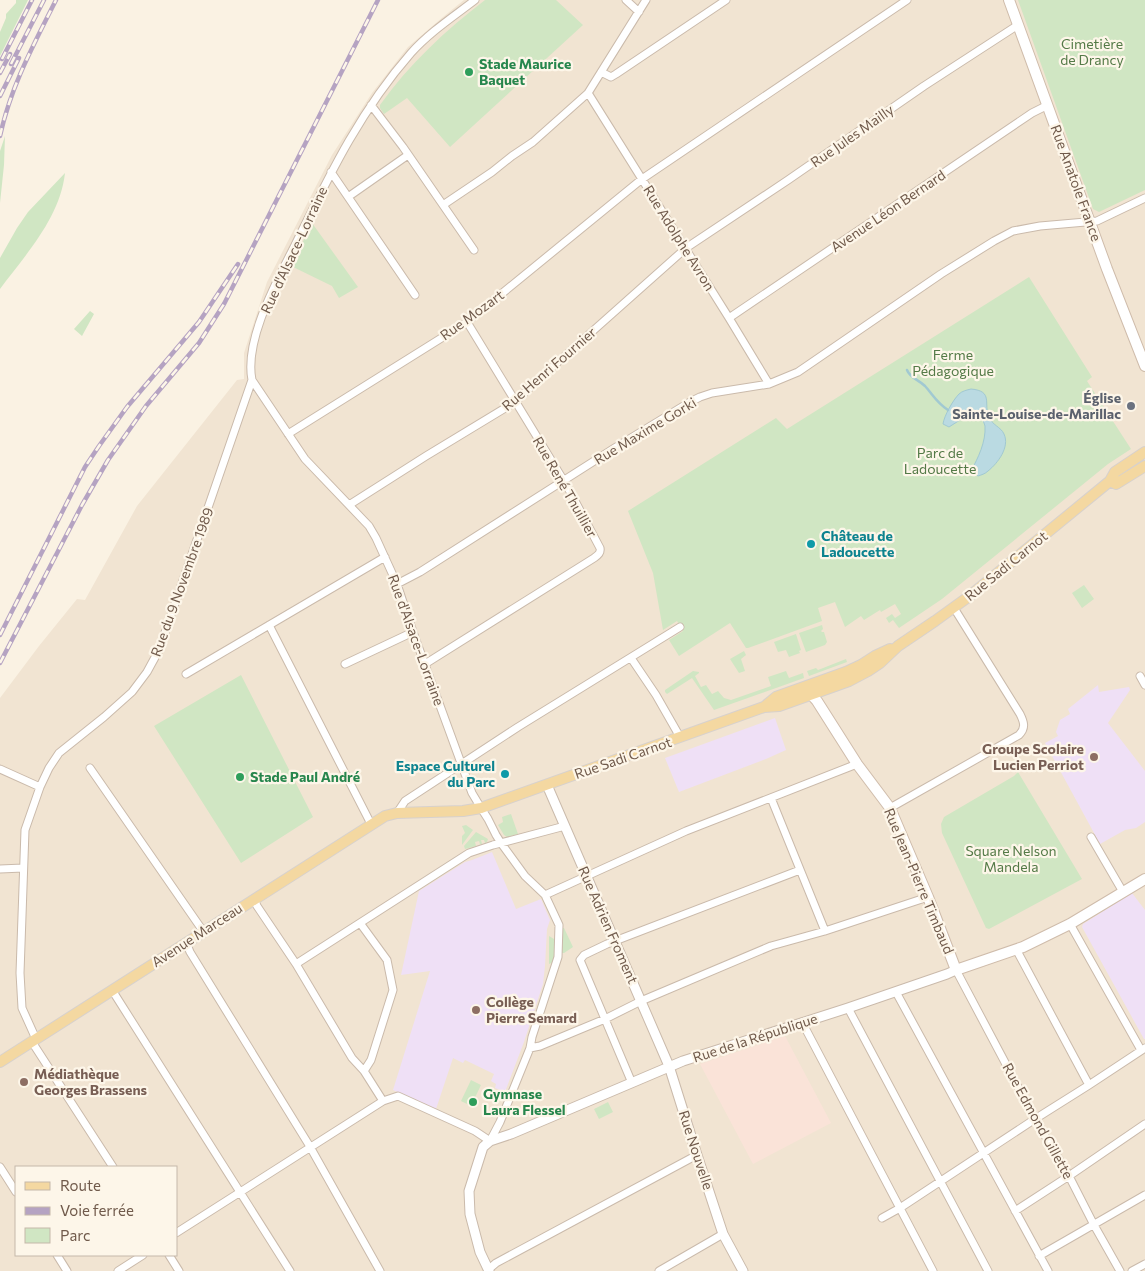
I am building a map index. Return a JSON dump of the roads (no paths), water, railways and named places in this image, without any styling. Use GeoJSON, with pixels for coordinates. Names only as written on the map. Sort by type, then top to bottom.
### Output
{"type":"FeatureCollection","features":[{"type":"Feature","properties":{"kind":"main road","name":"Rue Anatole France"},"geometry":{"type":"LineString","coordinates":[[1010,0],[1107,269],[1145,366]]}},
{"type":"Feature","properties":{"kind":"main road","name":"Rue Sadi Carnot"},"geometry":{"type":"LineString","coordinates":[[397,812],[463,812],[480,808],[764,707],[776,697],[848,681],[868,672],[898,646],[954,608],[1110,481],[1115,472],[1145,452]]}},
{"type":"Feature","properties":{"kind":"main road","name":"Rue Sadi Carnot"},"geometry":{"type":"LineString","coordinates":[[1110,481],[1116,484],[1145,466]]}},
{"type":"Feature","properties":{"kind":"main road","name":"Rue Jean-Pierre Timbaud"},"geometry":{"type":"LineString","coordinates":[[808,691],[890,808],[956,970]]}},
{"type":"Feature","properties":{"kind":"main road","name":"Avenue Marceau"},"geometry":{"type":"LineString","coordinates":[[0,1062],[371,824],[384,816],[397,812]]}},
{"type":"Feature","properties":{"kind":"main road","name":"Rue de la République"},"geometry":{"type":"LineString","coordinates":[[956,970],[1022,947],[1070,924],[1145,880]]}},
{"type":"Feature","properties":{"kind":"street","name":"Rue d'Alsace-Lorraine"},"geometry":{"type":"LineString","coordinates":[[475,0],[434,32],[412,53],[371,105],[351,137],[331,172],[272,291],[252,346],[250,364],[252,380],[305,459],[373,531],[397,584],[472,793],[501,843],[525,876],[545,895]]}},
{"type":"Feature","properties":{"kind":"street"},"geometry":{"type":"LineString","coordinates":[[626,0],[638,12]]}},
{"type":"Feature","properties":{"kind":"street"},"geometry":{"type":"LineString","coordinates":[[443,205],[533,142],[588,93],[646,0]]}},
{"type":"Feature","properties":{"kind":"street"},"geometry":{"type":"LineString","coordinates":[[601,72],[612,77],[726,0]]}},
{"type":"Feature","properties":{"kind":"street","name":"Rue Mozart"},"geometry":{"type":"LineString","coordinates":[[288,434],[467,322],[642,178],[907,0]]}},
{"type":"Feature","properties":{"kind":"street","name":"Rue Jules Mailly"},"geometry":{"type":"LineString","coordinates":[[686,248],[924,86],[1018,25]]}},
{"type":"Feature","properties":{"kind":"street","name":"Rue Adolphe Avron"},"geometry":{"type":"LineString","coordinates":[[588,93],[730,318],[769,384]]}},
{"type":"Feature","properties":{"kind":"street"},"geometry":{"type":"LineString","coordinates":[[371,105],[382,117],[474,250]]}},
{"type":"Feature","properties":{"kind":"street","name":"Avenue Léon Bernard"},"geometry":{"type":"LineString","coordinates":[[730,318],[1032,113],[1048,105]]}},
{"type":"Feature","properties":{"kind":"street"},"geometry":{"type":"LineString","coordinates":[[348,196],[408,155]]}},
{"type":"Feature","properties":{"kind":"street"},"geometry":{"type":"LineString","coordinates":[[331,172],[415,295]]}},
{"type":"Feature","properties":{"kind":"street","name":"Rue Maxime Gorki"},"geometry":{"type":"LineString","coordinates":[[397,584],[420,572],[700,397],[712,393],[769,384],[798,372],[941,274],[1013,231],[1040,226],[1097,221],[1145,198]]}},
{"type":"Feature","properties":{"kind":"street","name":"Rue Henri Fournier"},"geometry":{"type":"LineString","coordinates":[[349,505],[515,402],[686,248]]}},
{"type":"Feature","properties":{"kind":"street","name":"Rue René Thuillier"},"geometry":{"type":"LineString","coordinates":[[425,664],[600,554],[600,548],[567,486],[467,322]]}},
{"type":"Feature","properties":{"kind":"street","name":"Rue du 9 Novembre 1989"},"geometry":{"type":"LineString","coordinates":[[112,1166],[34,1040],[22,1008],[20,973],[25,830],[48,768],[59,753],[132,692],[159,650],[252,380]]}},
{"type":"Feature","properties":{"kind":"street"},"geometry":{"type":"LineString","coordinates":[[186,674],[385,557]]}},
{"type":"Feature","properties":{"kind":"street"},"geometry":{"type":"LineString","coordinates":[[890,808],[1023,731],[1024,726],[1020,714],[954,608]]}},
{"type":"Feature","properties":{"kind":"street"},"geometry":{"type":"LineString","coordinates":[[269,625],[371,824]]}},
{"type":"Feature","properties":{"kind":"street"},"geometry":{"type":"LineString","coordinates":[[397,812],[405,802],[526,723],[680,627]]}},
{"type":"Feature","properties":{"kind":"street"},"geometry":{"type":"LineString","coordinates":[[345,664],[413,632]]}},
{"type":"Feature","properties":{"kind":"street"},"geometry":{"type":"LineString","coordinates":[[631,658],[680,737]]}},
{"type":"Feature","properties":{"kind":"street"},"geometry":{"type":"LineString","coordinates":[[1140,676],[1145,685]]}},
{"type":"Feature","properties":{"kind":"street"},"geometry":{"type":"LineString","coordinates":[[697,1155],[496,1263],[489,1270],[480,1252],[470,1214],[469,1191],[479,1158],[500,1122],[530,1048],[558,957],[559,925],[545,895],[686,831],[858,764]]}},
{"type":"Feature","properties":{"kind":"street"},"geometry":{"type":"LineString","coordinates":[[90,768],[203,932]]}},
{"type":"Feature","properties":{"kind":"street"},"geometry":{"type":"LineString","coordinates":[[0,769],[40,787]]}},
{"type":"Feature","properties":{"kind":"street","name":"Rue Adrien Froment"},"geometry":{"type":"LineString","coordinates":[[547,785],[669,1066]]}},
{"type":"Feature","properties":{"kind":"street"},"geometry":{"type":"LineString","coordinates":[[771,798],[824,931]]}},
{"type":"Feature","properties":{"kind":"street"},"geometry":{"type":"LineString","coordinates":[[296,964],[469,853],[565,826]]}},
{"type":"Feature","properties":{"kind":"street"},"geometry":{"type":"LineString","coordinates":[[1091,838],[1123,892]]}},
{"type":"Feature","properties":{"kind":"street"},"geometry":{"type":"LineString","coordinates":[[0,869],[23,868]]}},
{"type":"Feature","properties":{"kind":"street"},"geometry":{"type":"LineString","coordinates":[[632,1083],[580,960],[584,955],[607,944],[800,870]]}},
{"type":"Feature","properties":{"kind":"street"},"geometry":{"type":"LineString","coordinates":[[530,1048],[540,1046],[605,1019],[642,1001],[771,946],[928,898]]}},
{"type":"Feature","properties":{"kind":"street"},"geometry":{"type":"LineString","coordinates":[[254,899],[296,964],[352,1058],[364,1071],[383,1101]]}},
{"type":"Feature","properties":{"kind":"street"},"geometry":{"type":"LineString","coordinates":[[360,923],[387,960],[393,990],[371,1060],[364,1071]]}},
{"type":"Feature","properties":{"kind":"street"},"geometry":{"type":"LineString","coordinates":[[882,1218],[1143,1049],[1070,924]]}},
{"type":"Feature","properties":{"kind":"street"},"geometry":{"type":"LineString","coordinates":[[186,942],[190,952],[310,1147],[380,1271]]}},
{"type":"Feature","properties":{"kind":"street"},"geometry":{"type":"LineString","coordinates":[[1016,949],[1090,1085]]}},
{"type":"Feature","properties":{"kind":"street","name":"Rue de la République"},"geometry":{"type":"LineString","coordinates":[[490,1141],[511,1134],[669,1066],[896,992],[956,970]]}},
{"type":"Feature","properties":{"kind":"street","name":"Rue Edmond Gillette"},"geometry":{"type":"LineString","coordinates":[[956,970],[1035,1119],[1069,1176],[1120,1271]]}},
{"type":"Feature","properties":{"kind":"street"},"geometry":{"type":"LineString","coordinates":[[112,990],[290,1271]]}},
{"type":"Feature","properties":{"kind":"street"},"geometry":{"type":"LineString","coordinates":[[896,992],[1048,1271]]}},
{"type":"Feature","properties":{"kind":"street"},"geometry":{"type":"LineString","coordinates":[[848,1008],[988,1271]]}},
{"type":"Feature","properties":{"kind":"street"},"geometry":{"type":"LineString","coordinates":[[802,1022],[934,1271]]}},
{"type":"Feature","properties":{"kind":"street","name":"Rue Nouvelle"},"geometry":{"type":"LineString","coordinates":[[669,1066],[723,1234],[743,1271]]}},
{"type":"Feature","properties":{"kind":"street"},"geometry":{"type":"LineString","coordinates":[[178,1232],[383,1101],[398,1096],[474,1131],[490,1141]]}},
{"type":"Feature","properties":{"kind":"street"},"geometry":{"type":"LineString","coordinates":[[1015,1211],[1145,1124]]}},
{"type":"Feature","properties":{"kind":"street"},"geometry":{"type":"LineString","coordinates":[[0,1167],[15,1190]]}},
{"type":"Feature","properties":{"kind":"street"},"geometry":{"type":"LineString","coordinates":[[1039,1256],[1145,1195]]}},
{"type":"Feature","properties":{"kind":"street"},"geometry":{"type":"LineString","coordinates":[[660,1271],[723,1234]]}},
{"type":"Feature","properties":{"kind":"street"},"geometry":{"type":"LineString","coordinates":[[58,1256],[67,1271]]}},
{"type":"Feature","properties":{"kind":"street"},"geometry":{"type":"LineString","coordinates":[[118,1271],[141,1256]]}},
{"type":"Feature","properties":{"kind":"street"},"geometry":{"type":"LineString","coordinates":[[170,1256],[179,1271]]}},
{"type":"Feature","properties":{"kind":"street"},"geometry":{"type":"LineString","coordinates":[[1132,1271],[1145,1264]]}},
{"type":"Feature","properties":{"kind":"water"},"geometry":{"type":"Polygon","coordinates":[[[971,389],[983,392],[989,417],[1003,432],[1005,439],[1004,449],[999,459],[992,468],[978,476],[971,471],[983,444],[985,426],[981,414],[971,413],[949,427],[943,424],[947,413],[957,397],[962,392],[971,389]]]}},
{"type":"Feature","properties":{"kind":"waterway"},"geometry":{"type":"LineString","coordinates":[[907,370],[948,410]]}},
{"type":"Feature","properties":{"kind":"railway"},"geometry":{"type":"LineString","coordinates":[[2,59],[32,0]]}},
{"type":"Feature","properties":{"kind":"railway"},"geometry":{"type":"LineString","coordinates":[[11,64],[44,0]]}},
{"type":"Feature","properties":{"kind":"railway"},"geometry":{"type":"LineString","coordinates":[[0,136],[16,83],[56,0]]}},
{"type":"Feature","properties":{"kind":"railway"},"geometry":{"type":"LineString","coordinates":[[0,663],[82,505],[108,460],[146,406],[199,343],[224,304],[378,0]]}},
{"type":"Feature","properties":{"kind":"railway"},"geometry":{"type":"LineString","coordinates":[[0,73],[10,54]]}},
{"type":"Feature","properties":{"kind":"railway"},"geometry":{"type":"LineString","coordinates":[[0,96],[19,58]]}},
{"type":"Feature","properties":{"kind":"railway"},"geometry":{"type":"LineString","coordinates":[[0,635],[85,467],[127,407],[199,322],[238,264]]}},
{"type":"Feature","properties":{"kind":"place","name":"Stade Maurice Baquet"},"geometry":{"type":"Point","coordinates":[469,72]}},
{"type":"Feature","properties":{"kind":"place","name":"Église Sainte-Louise-de-Marillac"},"geometry":{"type":"Point","coordinates":[1131,406]}},
{"type":"Feature","properties":{"kind":"place","name":"Château de Ladoucette"},"geometry":{"type":"Point","coordinates":[811,544]}},
{"type":"Feature","properties":{"kind":"place","name":"Groupe Scolaire Lucien Perriot"},"geometry":{"type":"Point","coordinates":[1094,757]}},
{"type":"Feature","properties":{"kind":"place","name":"Espace Culturel du Parc"},"geometry":{"type":"Point","coordinates":[505,774]}},
{"type":"Feature","properties":{"kind":"place","name":"Stade Paul André"},"geometry":{"type":"Point","coordinates":[240,777]}},
{"type":"Feature","properties":{"kind":"place","name":"Collège Pierre Semard"},"geometry":{"type":"Point","coordinates":[476,1010]}},
{"type":"Feature","properties":{"kind":"place","name":"Médiathèque Georges Brassens"},"geometry":{"type":"Point","coordinates":[24,1082]}},
{"type":"Feature","properties":{"kind":"place","name":"Gymnase Laura Flessel"},"geometry":{"type":"Point","coordinates":[473,1102]}},
{"type":"Feature","properties":{"kind":"park label","name":"Cimetière de Drancy"},"geometry":{"type":"Point","coordinates":[1092,52]}},
{"type":"Feature","properties":{"kind":"park label","name":"Ferme Pédagogique"},"geometry":{"type":"Point","coordinates":[953,364]}},
{"type":"Feature","properties":{"kind":"park label","name":"Parc de Ladoucette"},"geometry":{"type":"Point","coordinates":[940,462]}},
{"type":"Feature","properties":{"kind":"park label","name":"Square Nelson Mandela"},"geometry":{"type":"Point","coordinates":[1011,860]}}]}
